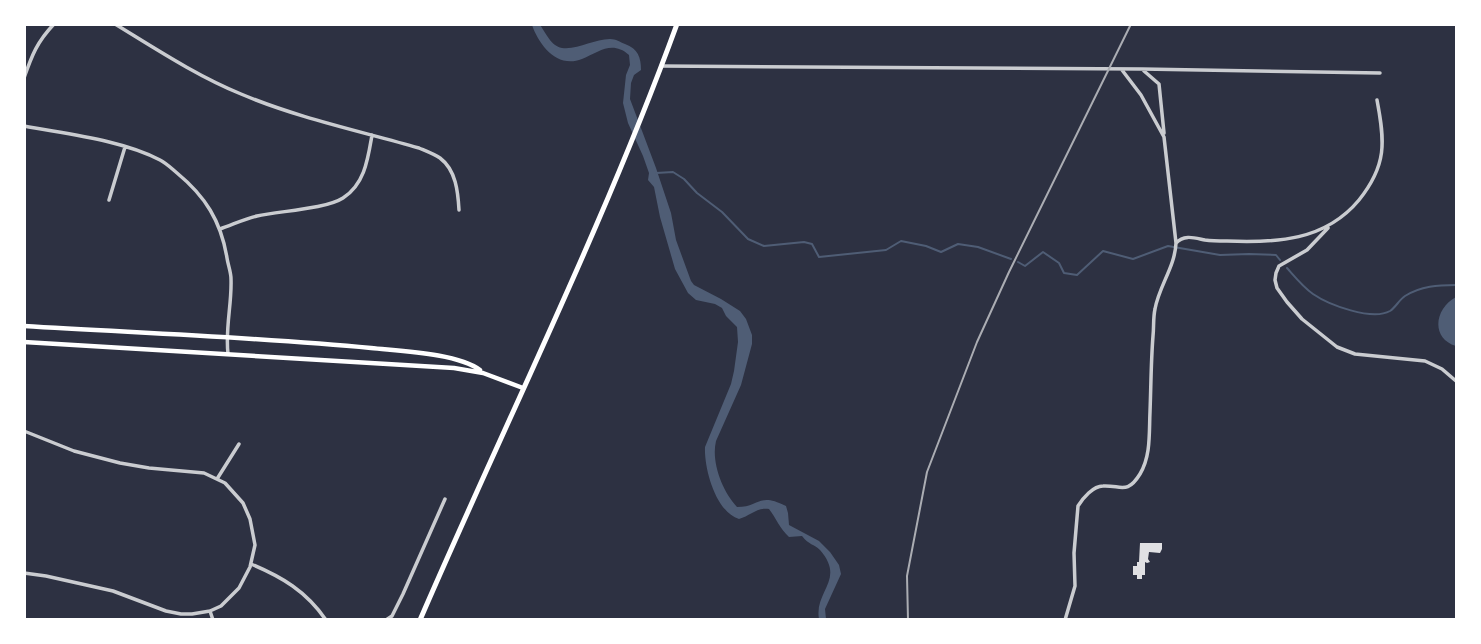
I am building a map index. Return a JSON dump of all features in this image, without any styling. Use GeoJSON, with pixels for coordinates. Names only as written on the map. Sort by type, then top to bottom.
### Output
{"type":"FeatureCollection","features":[{"type":"Feature","properties":{"kind":"main road"},"geometry":{"type":"LineString","coordinates":[[420,620],[625,157],[677,24]]}},
{"type":"Feature","properties":{"kind":"main road"},"geometry":{"type":"LineString","coordinates":[[24,326],[308,342],[432,355],[474,366],[483,373]]}},
{"type":"Feature","properties":{"kind":"main road"},"geometry":{"type":"LineString","coordinates":[[24,342],[454,368],[483,373],[523,388]]}},
{"type":"Feature","properties":{"kind":"street"},"geometry":{"type":"LineString","coordinates":[[24,78],[41,39],[54,24]]}},
{"type":"Feature","properties":{"kind":"street"},"geometry":{"type":"LineString","coordinates":[[115,24],[201,75],[240,94],[285,111],[419,148],[440,158],[452,170],[458,192],[459,210]]}},
{"type":"Feature","properties":{"kind":"street"},"geometry":{"type":"LineString","coordinates":[[662,66],[1380,73]]}},
{"type":"Feature","properties":{"kind":"street"},"geometry":{"type":"LineString","coordinates":[[1065,620],[1075,586],[1074,552],[1082,499],[1102,486],[1130,486],[1144,465],[1149,445],[1155,309],[1175,255],[1176,243],[1159,84],[1142,69]]}},
{"type":"Feature","properties":{"kind":"street"},"geometry":{"type":"LineString","coordinates":[[1122,70],[1141,95],[1164,137]]}},
{"type":"Feature","properties":{"kind":"street"},"geometry":{"type":"LineString","coordinates":[[1377,100],[1382,156],[1371,185],[1348,213],[1330,226],[1307,250],[1279,266],[1275,280],[1277,288],[1302,318],[1337,347],[1355,354],[1424,361],[1442,369],[1457,381]]}},
{"type":"Feature","properties":{"kind":"street"},"geometry":{"type":"LineString","coordinates":[[24,126],[136,150],[162,161],[193,186],[209,206],[220,229],[231,278],[226,337],[228,354]]}},
{"type":"Feature","properties":{"kind":"street"},"geometry":{"type":"LineString","coordinates":[[220,229],[256,216],[330,203],[343,198],[360,181],[368,163],[372,135]]}},
{"type":"Feature","properties":{"kind":"street"},"geometry":{"type":"LineString","coordinates":[[109,200],[125,147]]}},
{"type":"Feature","properties":{"kind":"street"},"geometry":{"type":"LineString","coordinates":[[1176,243],[1185,237],[1208,241],[1249,242],[1287,239],[1330,226]]}},
{"type":"Feature","properties":{"kind":"street"},"geometry":{"type":"LineString","coordinates":[[24,431],[74,451],[120,463],[204,473],[217,479],[225,483],[243,503],[250,519],[255,545],[251,564],[239,588],[221,606],[210,611],[181,614],[166,611],[113,591],[24,573]]}},
{"type":"Feature","properties":{"kind":"street"},"geometry":{"type":"LineString","coordinates":[[217,479],[239,444]]}},
{"type":"Feature","properties":{"kind":"street"},"geometry":{"type":"LineString","coordinates":[[386,620],[392,616],[398,605],[445,499]]}},
{"type":"Feature","properties":{"kind":"street"},"geometry":{"type":"LineString","coordinates":[[251,564],[276,574],[308,597],[326,620]]}},
{"type":"Feature","properties":{"kind":"street"},"geometry":{"type":"LineString","coordinates":[[210,611],[213,620]]}},
{"type":"Feature","properties":{"kind":"water"},"geometry":{"type":"Polygon","coordinates":[[[532,25],[540,25],[558,47],[574,47],[612,39],[633,48],[638,54],[641,70],[634,75],[630,99],[656,168],[671,213],[676,240],[691,281],[740,311],[752,335],[741,385],[716,441],[716,467],[727,493],[737,507],[764,500],[786,506],[789,525],[819,541],[830,552],[839,565],[841,574],[825,609],[826,619],[819,619],[819,609],[830,578],[830,570],[820,550],[802,536],[789,537],[769,509],[757,510],[739,519],[731,515],[718,499],[709,478],[705,447],[731,384],[738,342],[737,327],[722,308],[696,300],[688,293],[675,269],[654,187],[648,180],[649,173],[628,123],[623,103],[626,75],[630,65],[629,55],[617,48],[611,48],[582,59],[565,61],[544,47],[532,25]]]}},
{"type":"Feature","properties":{"kind":"water"},"geometry":{"type":"Polygon","coordinates":[[[1456,297],[1456,346],[1442,337],[1438,323],[1443,308],[1456,297]]]}},
{"type":"Feature","properties":{"kind":"building"},"geometry":{"type":"Polygon","coordinates":[[[1140,543],[1162,543],[1162,549],[1160,553],[1149,552],[1150,562],[1145,562],[1145,575],[1142,575],[1142,579],[1137,579],[1137,575],[1133,575],[1133,566],[1137,566],[1139,562],[1140,543]]]}},
{"type":"Feature","properties":{"kind":"waterway"},"geometry":{"type":"LineString","coordinates":[[656,173],[673,172],[684,179],[748,239],[764,246],[804,242],[812,244],[819,257],[886,250],[901,241],[941,252],[958,244],[978,247],[1011,259]]}},
{"type":"Feature","properties":{"kind":"waterway"},"geometry":{"type":"LineString","coordinates":[[1018,262],[1025,266],[1043,252],[1059,263],[1064,273],[1077,275],[1103,251],[1133,259],[1168,246],[1220,255],[1276,255],[1280,260]]}},
{"type":"Feature","properties":{"kind":"waterway"},"geometry":{"type":"LineString","coordinates":[[1287,268],[1313,294],[1340,307],[1362,313],[1382,314],[1417,290],[1456,285]]}},
{"type":"Feature","properties":{"kind":"railway"},"geometry":{"type":"LineString","coordinates":[[908,620],[907,576],[927,472],[977,342],[1131,24]]}}]}
